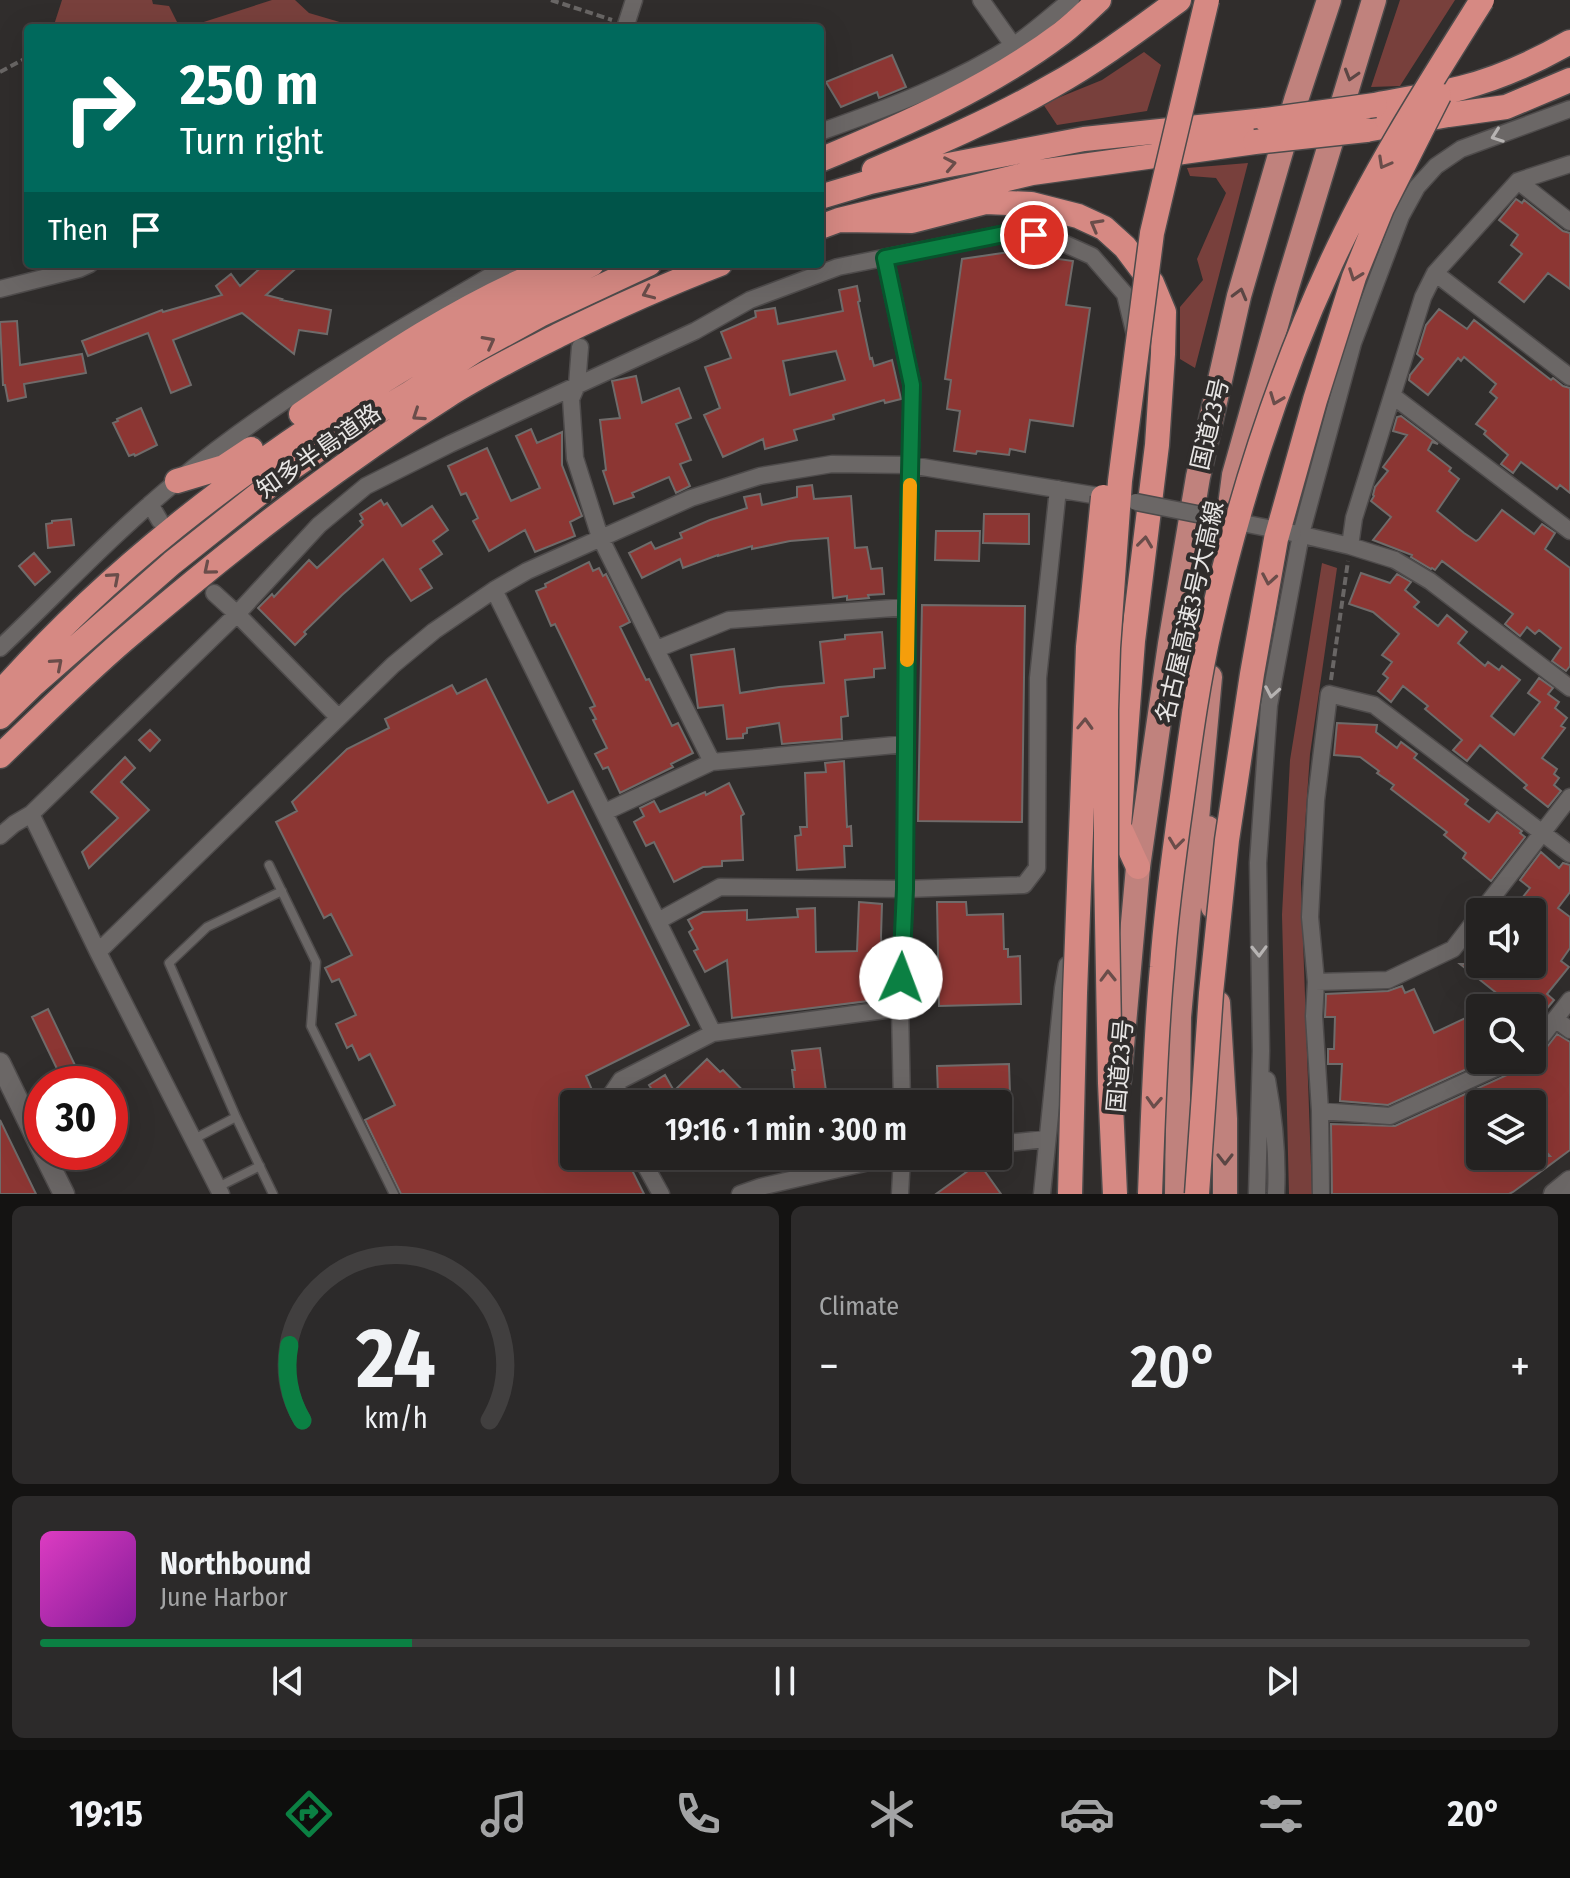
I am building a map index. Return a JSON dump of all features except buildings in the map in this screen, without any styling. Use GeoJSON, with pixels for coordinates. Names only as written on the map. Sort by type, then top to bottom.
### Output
{"type":"FeatureCollection","features":[{"type":"Feature","properties":{"kind":"highway"},"geometry":{"type":"LineString","coordinates":[[824,158],[950,101],[1010,68],[1062,32],[1099,0]]}},
{"type":"Feature","properties":{"kind":"highway"},"geometry":{"type":"LineString","coordinates":[[824,193],[972,127],[1052,87],[1118,45],[1179,0]]}},
{"type":"Feature","properties":{"kind":"highway"},"geometry":{"type":"LineString","coordinates":[[1115,1194],[1106,866],[1108,648],[1120,481],[1152,233],[1207,0]]}},
{"type":"Feature","properties":{"kind":"highway","name":"国道23号"},"geometry":{"type":"LineString","coordinates":[[1108,1194],[1138,867],[1198,477],[1239,296],[1296,100],[1329,0]]}},
{"type":"Feature","properties":{"kind":"highway","name":"国道23号"},"geometry":{"type":"LineString","coordinates":[[1177,1194],[1179,1017],[1211,661],[1234,475],[1286,290],[1374,0]]}},
{"type":"Feature","properties":{"kind":"highway"},"geometry":{"type":"LineString","coordinates":[[1197,1194],[1211,993],[1227,840],[1276,539],[1354,277],[1382,208],[1432,112],[1481,0]]}},
{"type":"Feature","properties":{"kind":"highway","name":"名古屋高速3号大高線"},"geometry":{"type":"LineString","coordinates":[[1150,1194],[1162,966],[1177,838],[1189,743],[1210,626],[1234,528],[1302,330],[1332,262],[1395,143],[1481,0]]}},
{"type":"Feature","properties":{"kind":"highway"},"geometry":{"type":"LineString","coordinates":[[824,194],[924,170],[1084,139],[1266,120],[1375,105],[1459,88],[1540,60],[1570,42]]}},
{"type":"Feature","properties":{"kind":"highway"},"geometry":{"type":"LineString","coordinates":[[1448,115],[1507,93],[1570,63]]}},
{"type":"Feature","properties":{"kind":"highway"},"geometry":{"type":"LineString","coordinates":[[830,223],[1032,173],[1366,130],[1506,107],[1570,80]]}},
{"type":"Feature","properties":{"kind":"highway"},"geometry":{"type":"LineString","coordinates":[[830,223],[912,221],[986,202],[1031,204],[1078,216],[1104,228],[1125,247],[1152,283],[1164,312],[1163,354],[1157,445],[1133,641],[1119,826],[1138,867]]}},
{"type":"Feature","properties":{"kind":"highway"},"geometry":{"type":"LineString","coordinates":[[1070,1194],[1088,647],[1105,477],[1133,286],[1152,233]]}},
{"type":"Feature","properties":{"kind":"highway"},"geometry":{"type":"LineString","coordinates":[[177,481],[224,467],[448,318],[519,281],[552,268]]}},
{"type":"Feature","properties":{"kind":"highway"},"geometry":{"type":"LineString","coordinates":[[0,693],[95,594],[177,523],[255,465],[450,340],[584,268]]}},
{"type":"Feature","properties":{"kind":"highway","name":"知多半島道路"},"geometry":{"type":"LineString","coordinates":[[0,717],[172,563],[289,470],[476,350],[540,315],[640,268]]}},
{"type":"Feature","properties":{"kind":"highway","name":"知多半島道路"},"geometry":{"type":"LineString","coordinates":[[0,756],[122,642],[252,533],[367,449],[450,394],[522,354],[612,309],[709,268]]}},
{"type":"Feature","properties":{"kind":"highway"},"geometry":{"type":"LineString","coordinates":[[1211,661],[1207,809],[1225,1119],[1225,1194]]}},
{"type":"Feature","properties":{"kind":"street"},"geometry":{"type":"LineString","coordinates":[[626,24],[634,0]]}},
{"type":"Feature","properties":{"kind":"street"},"geometry":{"type":"LineString","coordinates":[[981,0],[1013,45]]}},
{"type":"Feature","properties":{"kind":"street"},"geometry":{"type":"LineString","coordinates":[[824,130],[969,71],[1013,45],[1071,0]]}},
{"type":"Feature","properties":{"kind":"street"},"geometry":{"type":"LineString","coordinates":[[1257,1194],[1261,1051],[1258,863],[1269,705],[1297,534],[1353,343],[1401,216],[1417,187],[1436,166],[1461,149],[1570,109]]}},
{"type":"Feature","properties":{"kind":"street"},"geometry":{"type":"LineString","coordinates":[[1350,546],[1354,518],[1423,297],[1435,273],[1518,181],[1570,164]]}},
{"type":"Feature","properties":{"kind":"street"},"geometry":{"type":"LineString","coordinates":[[1518,181],[1570,222]]}},
{"type":"Feature","properties":{"kind":"street"},"geometry":{"type":"LineString","coordinates":[[0,836],[31,814],[237,614],[319,525],[366,486],[695,331],[750,300],[838,267],[1014,232],[1054,239],[1092,256],[1125,294],[1136,340],[1131,501],[1113,702],[1063,988],[1042,1194]]}},
{"type":"Feature","properties":{"kind":"street"},"geometry":{"type":"LineString","coordinates":[[885,258],[912,385],[905,889],[900,1008],[902,1090]]}},
{"type":"Feature","properties":{"kind":"street"},"geometry":{"type":"LineString","coordinates":[[0,289],[81,268]]}},
{"type":"Feature","properties":{"kind":"street"},"geometry":{"type":"LineString","coordinates":[[0,648],[177,481],[286,400],[363,350],[504,268]]}},
{"type":"Feature","properties":{"kind":"street"},"geometry":{"type":"LineString","coordinates":[[1435,273],[1570,377]]}},
{"type":"Feature","properties":{"kind":"street"},"geometry":{"type":"LineString","coordinates":[[580,347],[577,385],[571,399],[575,458],[600,537],[712,762]]}},
{"type":"Feature","properties":{"kind":"street"},"geometry":{"type":"LineString","coordinates":[[1393,396],[1570,531]]}},
{"type":"Feature","properties":{"kind":"street"},"geometry":{"type":"LineString","coordinates":[[98,952],[338,717],[424,640],[494,590],[527,571],[691,498],[760,476],[832,464],[910,465],[1131,501],[1350,546],[1395,560],[1430,581],[1570,688]]}},
{"type":"Feature","properties":{"kind":"street"},"geometry":{"type":"LineString","coordinates":[[658,921],[720,887],[905,889],[1024,885],[1037,868],[1038,678],[1058,489]]}},
{"type":"Feature","properties":{"kind":"street"},"geometry":{"type":"LineString","coordinates":[[150,504],[160,521]]}},
{"type":"Feature","properties":{"kind":"street"},"geometry":{"type":"LineString","coordinates":[[494,590],[713,1033]]}},
{"type":"Feature","properties":{"kind":"street"},"geometry":{"type":"LineString","coordinates":[[214,593],[338,717]]}},
{"type":"Feature","properties":{"kind":"street"},"geometry":{"type":"LineString","coordinates":[[657,649],[729,620],[907,607]]}},
{"type":"Feature","properties":{"kind":"street"},"geometry":{"type":"LineString","coordinates":[[1321,1194],[1314,1016],[1316,982],[1310,917],[1316,800],[1329,694],[1374,705],[1570,854]]}},
{"type":"Feature","properties":{"kind":"street"},"geometry":{"type":"LineString","coordinates":[[605,812],[712,762],[906,744]]}},
{"type":"Feature","properties":{"kind":"street"},"geometry":{"type":"LineString","coordinates":[[1492,898],[1570,797]]}},
{"type":"Feature","properties":{"kind":"street"},"geometry":{"type":"LineString","coordinates":[[31,814],[219,1191]]}},
{"type":"Feature","properties":{"kind":"street"},"geometry":{"type":"LineString","coordinates":[[1316,982],[1388,980],[1453,949],[1466,932]]}},
{"type":"Feature","properties":{"kind":"street"},"geometry":{"type":"LineString","coordinates":[[1546,1031],[1570,1000]]}},
{"type":"Feature","properties":{"kind":"street"},"geometry":{"type":"LineString","coordinates":[[614,1090],[621,1080],[713,1033],[900,1008]]}},
{"type":"Feature","properties":{"kind":"street"},"geometry":{"type":"LineString","coordinates":[[1555,1019],[1570,1030]]}},
{"type":"Feature","properties":{"kind":"street"},"geometry":{"type":"LineString","coordinates":[[1261,1051],[1274,1116],[1276,1194]]}},
{"type":"Feature","properties":{"kind":"street"},"geometry":{"type":"LineString","coordinates":[[0,1063],[24,1112]]}},
{"type":"Feature","properties":{"kind":"street"},"geometry":{"type":"LineString","coordinates":[[1320,1111],[1390,1116],[1482,1074]]}},
{"type":"Feature","properties":{"kind":"street"},"geometry":{"type":"LineString","coordinates":[[1012,1143],[1046,1139]]}},
{"type":"Feature","properties":{"kind":"street"},"geometry":{"type":"LineString","coordinates":[[52,1170],[64,1194]]}},
{"type":"Feature","properties":{"kind":"street"},"geometry":{"type":"LineString","coordinates":[[648,1170],[661,1194]]}},
{"type":"Feature","properties":{"kind":"street"},"geometry":{"type":"LineString","coordinates":[[740,1194],[834,1170]]}},
{"type":"Feature","properties":{"kind":"street"},"geometry":{"type":"LineString","coordinates":[[900,1194],[901,1170]]}},
{"type":"Feature","properties":{"kind":"street"},"geometry":{"type":"LineString","coordinates":[[1554,1194],[1570,1181]]}},
{"type":"Feature","properties":{"kind":"lane"},"geometry":{"type":"LineString","coordinates":[[269,865],[316,962],[311,1026],[394,1194]]}},
{"type":"Feature","properties":{"kind":"lane"},"geometry":{"type":"LineString","coordinates":[[273,1194],[169,963],[207,927],[282,891]]}},
{"type":"Feature","properties":{"kind":"lane"},"geometry":{"type":"LineString","coordinates":[[193,1139],[236,1117]]}},
{"type":"Feature","properties":{"kind":"lane"},"geometry":{"type":"LineString","coordinates":[[219,1191],[260,1166]]}},
{"type":"Feature","properties":{"kind":"path"},"geometry":{"type":"LineString","coordinates":[[551,0],[619,24]]}},
{"type":"Feature","properties":{"kind":"path"},"geometry":{"type":"LineString","coordinates":[[0,72],[24,59]]}},
{"type":"Feature","properties":{"kind":"path"},"geometry":{"type":"LineString","coordinates":[[1329,694],[1350,546]]}},
{"type":"Feature","properties":{"kind":"shaded area"},"geometry":{"type":"Polygon","coordinates":[[[62,0],[152,0],[153,4],[169,6],[178,24],[54,24],[62,0]]]}},
{"type":"Feature","properties":{"kind":"shaded area"},"geometry":{"type":"Polygon","coordinates":[[[272,0],[295,0],[309,13],[346,24],[197,24],[272,0]]]}},
{"type":"Feature","properties":{"kind":"shaded area"},"geometry":{"type":"Polygon","coordinates":[[[1400,0],[1455,0],[1400,86],[1371,87],[1400,0]]]}},
{"type":"Feature","properties":{"kind":"shaded area"},"geometry":{"type":"Polygon","coordinates":[[[1144,52],[1161,65],[1147,111],[1057,125],[1043,104],[1102,80],[1144,52]]]}},
{"type":"Feature","properties":{"kind":"shaded area"},"geometry":{"type":"Polygon","coordinates":[[[1248,163],[1195,368],[1180,359],[1180,307],[1203,280],[1197,259],[1226,193],[1216,178],[1190,176],[1187,168],[1248,163]]]}},
{"type":"Feature","properties":{"kind":"shaded area"},"geometry":{"type":"Polygon","coordinates":[[[1322,563],[1337,568],[1310,754],[1301,883],[1312,1194],[1289,1194],[1282,915],[1290,760],[1322,563]]]}},
{"type":"Feature","properties":{"kind":"slow traffic"},"geometry":{"type":"LineString","coordinates":[[907,660],[910,485]]}},
{"type":"Feature","properties":{"kind":"route"},"geometry":{"type":"LineString","coordinates":[[901,978],[912,385],[885,258],[1014,232],[1034,235]]}}]}
